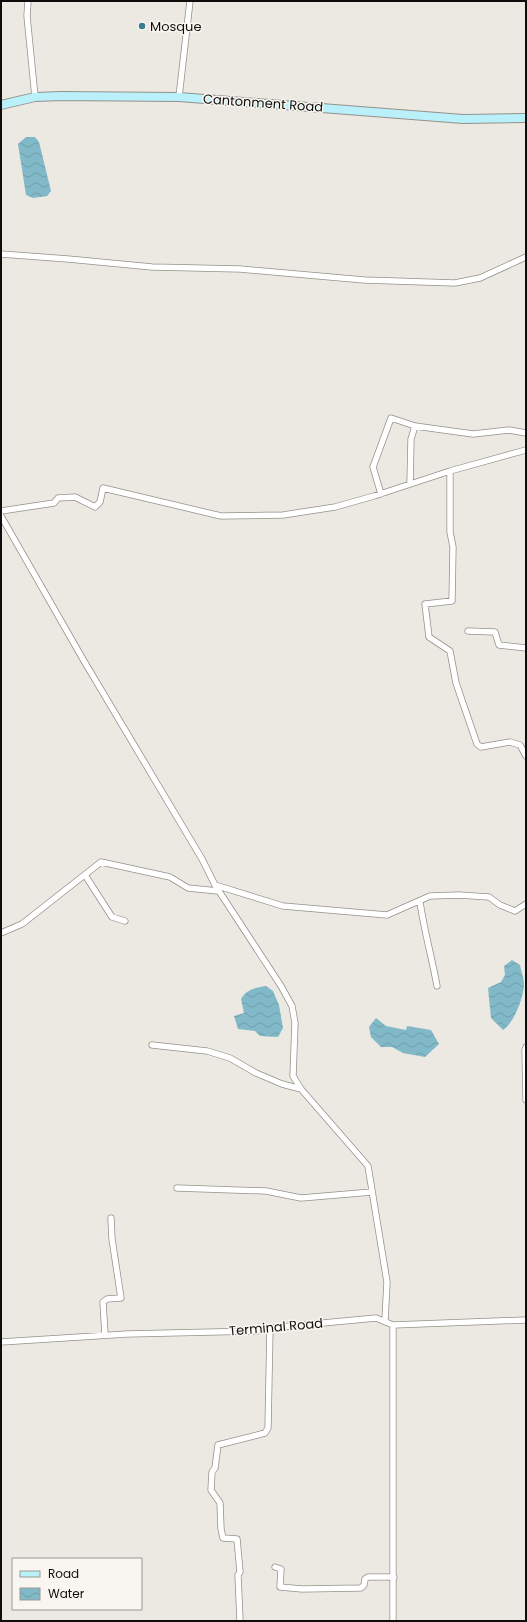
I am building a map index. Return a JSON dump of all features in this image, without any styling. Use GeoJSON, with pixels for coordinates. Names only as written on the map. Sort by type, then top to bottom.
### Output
{"type":"FeatureCollection","features":[{"type":"Feature","properties":{"kind":"street"},"geometry":{"type":"LineString","coordinates":[[28,1],[27,16],[35,97]]}},
{"type":"Feature","properties":{"kind":"street"},"geometry":{"type":"LineString","coordinates":[[179,97],[190,1]]}},
{"type":"Feature","properties":{"kind":"street","name":"Cantonment Road"},"geometry":{"type":"LineString","coordinates":[[1,104],[35,97],[179,97],[463,119],[526,118]]}},
{"type":"Feature","properties":{"kind":"street"},"geometry":{"type":"LineString","coordinates":[[1,254],[68,258],[152,267],[240,269],[364,280],[455,284],[480,278],[526,257]]}},
{"type":"Feature","properties":{"kind":"street"},"geometry":{"type":"LineString","coordinates":[[381,494],[373,466],[391,418],[415,426],[473,434],[509,430],[526,433]]}},
{"type":"Feature","properties":{"kind":"street"},"geometry":{"type":"LineString","coordinates":[[410,484],[411,439],[415,426]]}},
{"type":"Feature","properties":{"kind":"street"},"geometry":{"type":"LineString","coordinates":[[1,511],[54,503],[58,498],[75,497],[95,507],[100,502],[103,488],[167,502],[196,511],[234,516],[283,515],[335,507],[381,494],[450,471],[526,450]]}},
{"type":"Feature","properties":{"kind":"street"},"geometry":{"type":"LineString","coordinates":[[450,471],[450,532],[453,547],[452,601],[425,604],[429,637],[450,651],[456,684],[477,744],[481,747],[510,742],[520,745],[526,756]]}},
{"type":"Feature","properties":{"kind":"street"},"geometry":{"type":"LineString","coordinates":[[1,516],[92,675],[202,859],[217,888],[281,986],[292,1006],[294,1023],[292,1076],[301,1089],[368,1166],[387,1282],[385,1320]]}},
{"type":"Feature","properties":{"kind":"street"},"geometry":{"type":"LineString","coordinates":[[468,631],[495,632],[499,645],[526,648]]}},
{"type":"Feature","properties":{"kind":"street"},"geometry":{"type":"LineString","coordinates":[[1,933],[22,924],[101,862],[170,877],[188,888],[217,888],[283,906],[386,915],[420,902],[430,896],[459,895],[489,897],[500,905],[515,911],[526,904]]}},
{"type":"Feature","properties":{"kind":"street"},"geometry":{"type":"LineString","coordinates":[[86,875],[112,917],[125,921]]}},
{"type":"Feature","properties":{"kind":"street"},"geometry":{"type":"LineString","coordinates":[[420,902],[423,926],[430,950],[437,986]]}},
{"type":"Feature","properties":{"kind":"street"},"geometry":{"type":"LineString","coordinates":[[152,1045],[207,1051],[230,1058],[256,1073],[282,1084],[301,1089]]}},
{"type":"Feature","properties":{"kind":"street"},"geometry":{"type":"LineString","coordinates":[[526,1047],[524,1050],[526,1100]]}},
{"type":"Feature","properties":{"kind":"street"},"geometry":{"type":"LineString","coordinates":[[177,1188],[266,1191],[300,1198],[372,1192]]}},
{"type":"Feature","properties":{"kind":"street"},"geometry":{"type":"LineString","coordinates":[[105,1335],[103,1302],[107,1299],[121,1298],[112,1239],[112,1218]]}},
{"type":"Feature","properties":{"kind":"street","name":"Terminal Road"},"geometry":{"type":"LineString","coordinates":[[1,1342],[105,1335],[257,1331],[270,1328],[376,1318],[385,1320],[393,1325]]}},
{"type":"Feature","properties":{"kind":"street"},"geometry":{"type":"LineString","coordinates":[[394,1621],[393,1325],[526,1320]]}},
{"type":"Feature","properties":{"kind":"street"},"geometry":{"type":"LineString","coordinates":[[240,1621],[238,1575],[240,1572],[237,1539],[223,1538],[221,1529],[220,1503],[211,1490],[212,1472],[215,1468],[218,1445],[265,1433],[268,1428],[270,1328]]}},
{"type":"Feature","properties":{"kind":"street"},"geometry":{"type":"LineString","coordinates":[[275,1567],[281,1569],[280,1587],[302,1589],[361,1588],[364,1585],[365,1579],[368,1577],[394,1577]]}},
{"type":"Feature","properties":{"kind":"water"},"geometry":{"type":"Polygon","coordinates":[[[26,137],[35,137],[39,142],[51,191],[47,196],[33,198],[26,195],[18,144],[26,137]]]}},
{"type":"Feature","properties":{"kind":"water"},"geometry":{"type":"Polygon","coordinates":[[[512,960],[520,965],[524,989],[511,1022],[503,1030],[491,1018],[488,988],[501,982],[505,975],[504,966],[512,960]]]}},
{"type":"Feature","properties":{"kind":"water"},"geometry":{"type":"Polygon","coordinates":[[[266,986],[273,991],[279,1005],[283,1028],[278,1037],[260,1036],[255,1031],[238,1029],[234,1016],[244,1013],[241,999],[246,993],[255,988],[266,986]]]}},
{"type":"Feature","properties":{"kind":"water"},"geometry":{"type":"Polygon","coordinates":[[[376,1018],[386,1026],[406,1030],[407,1026],[431,1030],[439,1044],[425,1057],[403,1053],[392,1047],[381,1047],[371,1037],[369,1027],[376,1018]]]}},
{"type":"Feature","properties":{"kind":"place","name":"Mosque"},"geometry":{"type":"Point","coordinates":[142,26]}}]}
